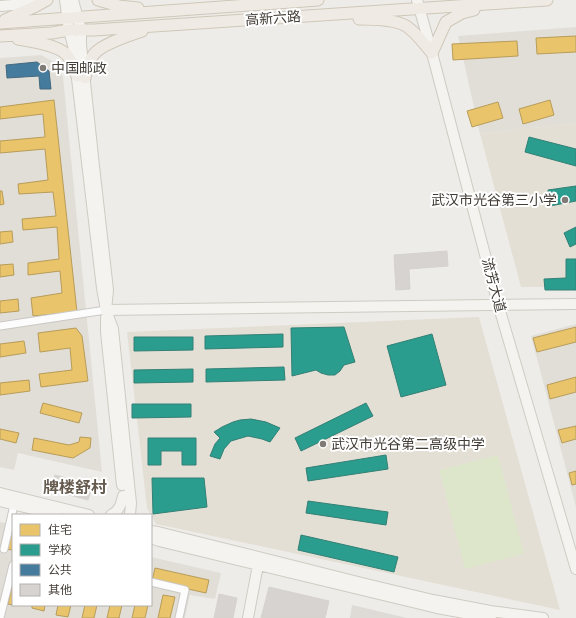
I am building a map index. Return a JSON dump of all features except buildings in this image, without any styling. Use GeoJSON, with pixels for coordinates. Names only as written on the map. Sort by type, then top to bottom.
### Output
{"type":"FeatureCollection","features":[{"type":"Feature","properties":{"kind":"main road"},"geometry":{"type":"LineString","coordinates":[[65,0],[73,18]]}},
{"type":"Feature","properties":{"kind":"main road"},"geometry":{"type":"LineString","coordinates":[[73,0],[75,30],[81,45],[81,77],[108,290],[106,310],[113,329],[127,498],[130,514]]}},
{"type":"Feature","properties":{"kind":"main road"},"geometry":{"type":"LineString","coordinates":[[98,0],[118,6],[163,11]]}},
{"type":"Feature","properties":{"kind":"main road","name":"高新六路"},"geometry":{"type":"LineString","coordinates":[[0,23],[318,0]]}},
{"type":"Feature","properties":{"kind":"main road","name":"高新六路"},"geometry":{"type":"LineString","coordinates":[[0,36],[75,30],[318,16],[418,4],[504,3],[547,0]]}},
{"type":"Feature","properties":{"kind":"main road"},"geometry":{"type":"LineString","coordinates":[[0,6],[30,4],[46,1]]}},
{"type":"Feature","properties":{"kind":"main road"},"geometry":{"type":"LineString","coordinates":[[0,23],[46,1]]}},
{"type":"Feature","properties":{"kind":"main road"},"geometry":{"type":"LineString","coordinates":[[318,16],[389,21],[404,24],[413,30],[432,53],[446,22],[462,13],[504,3]]}},
{"type":"Feature","properties":{"kind":"main road","name":"流芳大道"},"geometry":{"type":"LineString","coordinates":[[418,4],[498,304],[576,569]]}},
{"type":"Feature","properties":{"kind":"main road"},"geometry":{"type":"LineString","coordinates":[[81,77],[89,66],[94,54],[107,45],[128,36],[162,25]]}},
{"type":"Feature","properties":{"kind":"main road"},"geometry":{"type":"LineString","coordinates":[[0,36],[56,48],[66,54],[81,77]]}},
{"type":"Feature","properties":{"kind":"main road"},"geometry":{"type":"LineString","coordinates":[[106,310],[576,304]]}},
{"type":"Feature","properties":{"kind":"main road"},"geometry":{"type":"LineString","coordinates":[[0,493],[85,514]]}},
{"type":"Feature","properties":{"kind":"main road"},"geometry":{"type":"LineString","coordinates":[[114,514],[116,513],[127,498]]}},
{"type":"Feature","properties":{"kind":"main road"},"geometry":{"type":"LineString","coordinates":[[126,514],[127,498]]}},
{"type":"Feature","properties":{"kind":"main road"},"geometry":{"type":"LineString","coordinates":[[127,498],[134,514]]}},
{"type":"Feature","properties":{"kind":"main road"},"geometry":{"type":"LineString","coordinates":[[0,501],[53,514]]}},
{"type":"Feature","properties":{"kind":"main road"},"geometry":{"type":"LineString","coordinates":[[153,532],[159,541],[437,608],[491,618]]}},
{"type":"Feature","properties":{"kind":"main road"},"geometry":{"type":"LineString","coordinates":[[153,532],[433,600],[490,611],[543,618]]}},
{"type":"Feature","properties":{"kind":"main road"},"geometry":{"type":"LineString","coordinates":[[248,618],[258,565]]}},
{"type":"Feature","properties":{"kind":"street"},"geometry":{"type":"LineString","coordinates":[[0,326],[106,310]]}},
{"type":"Feature","properties":{"kind":"street"},"geometry":{"type":"LineString","coordinates":[[12,550],[2,548],[14,505]]}},
{"type":"Feature","properties":{"kind":"street"},"geometry":{"type":"LineString","coordinates":[[0,618],[12,568]]}},
{"type":"Feature","properties":{"kind":"street"},"geometry":{"type":"LineString","coordinates":[[152,582],[185,590],[179,618]]}},
{"type":"Feature","properties":{"kind":"shaded area"},"geometry":{"type":"Polygon","coordinates":[[[576,27],[576,123],[480,134],[458,36],[576,27]]]}},
{"type":"Feature","properties":{"kind":"shaded area"},"geometry":{"type":"Polygon","coordinates":[[[41,55],[56,63],[63,77],[102,472],[18,453],[14,470],[0,467],[0,58],[41,55]]]}},
{"type":"Feature","properties":{"kind":"shaded area"},"geometry":{"type":"Polygon","coordinates":[[[576,123],[576,287],[521,287],[480,134],[576,123]]]}},
{"type":"Feature","properties":{"kind":"shaded area"},"geometry":{"type":"Polygon","coordinates":[[[479,317],[560,610],[156,524],[152,514],[150,514],[147,508],[127,332],[479,317]]]}},
{"type":"Feature","properties":{"kind":"shaded area"},"geometry":{"type":"Polygon","coordinates":[[[576,324],[576,507],[531,336],[576,324]]]}},
{"type":"Feature","properties":{"kind":"shaded area"},"geometry":{"type":"Polygon","coordinates":[[[0,522],[12,525],[12,606],[152,606],[152,557],[221,573],[215,599],[190,595],[185,618],[0,618],[0,522]]]}},
{"type":"Feature","properties":{"kind":"shaded area"},"geometry":{"type":"Polygon","coordinates":[[[352,605],[407,618],[350,618],[352,605]]]}},
{"type":"Feature","properties":{"kind":"green space"},"geometry":{"type":"Polygon","coordinates":[[[498,455],[524,554],[465,569],[439,470],[498,455]]]}},
{"type":"Feature","properties":{"kind":"place","name":"中国邮政"},"geometry":{"type":"Point","coordinates":[43,68]}},
{"type":"Feature","properties":{"kind":"place","name":"武汉市光谷第三小学"},"geometry":{"type":"Point","coordinates":[565,200]}},
{"type":"Feature","properties":{"kind":"place","name":"武汉市光谷第二高级中学"},"geometry":{"type":"Point","coordinates":[323,444]}},
{"type":"Feature","properties":{"kind":"district","name":"牌楼舒村"},"geometry":{"type":"Point","coordinates":[75,487]}}]}
